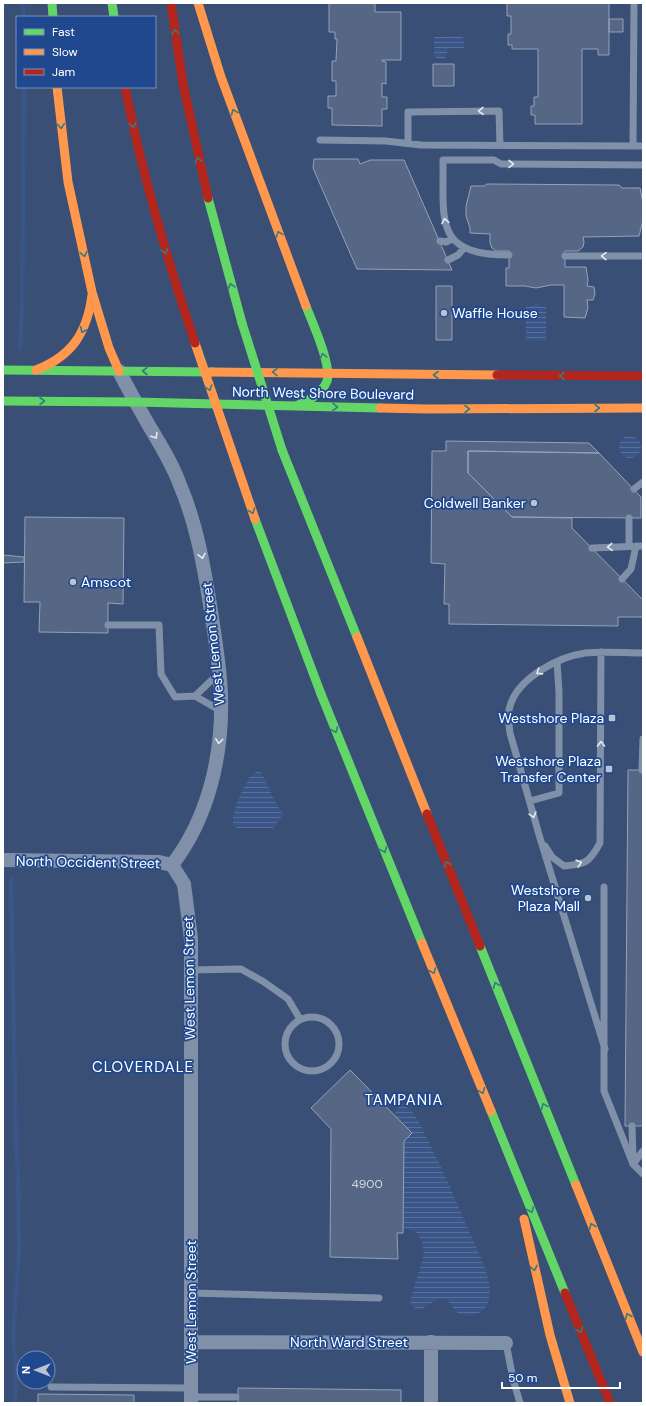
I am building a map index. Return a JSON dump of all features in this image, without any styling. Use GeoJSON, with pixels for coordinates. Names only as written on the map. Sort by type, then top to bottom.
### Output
{"type":"FeatureCollection","features":[{"type":"Feature","properties":{"kind":"main road"},"geometry":{"type":"LineString","coordinates":[[52,3],[53,16]]}},
{"type":"Feature","properties":{"kind":"main road"},"geometry":{"type":"LineString","coordinates":[[112,3],[114,16]]}},
{"type":"Feature","properties":{"kind":"main road"},"geometry":{"type":"LineString","coordinates":[[171,3],[196,154],[242,323],[282,450],[643,1352]]}},
{"type":"Feature","properties":{"kind":"main road"},"geometry":{"type":"LineString","coordinates":[[198,3],[221,77],[321,346],[328,373],[325,385],[317,395],[296,406]]}},
{"type":"Feature","properties":{"kind":"main road"},"geometry":{"type":"LineString","coordinates":[[57,88],[68,182],[92,292],[109,348],[119,371]]}},
{"type":"Feature","properties":{"kind":"main road"},"geometry":{"type":"LineString","coordinates":[[125,88],[137,147],[150,198],[171,270],[228,445],[320,694],[610,1403]]}},
{"type":"Feature","properties":{"kind":"main road"},"geometry":{"type":"LineString","coordinates":[[36,370],[57,361],[67,354],[75,345],[88,318],[92,292]]}},
{"type":"Feature","properties":{"kind":"main road","name":"North West Shore Boulevard"},"geometry":{"type":"LineString","coordinates":[[3,370],[643,376]]}},
{"type":"Feature","properties":{"kind":"main road","name":"North West Shore Boulevard"},"geometry":{"type":"LineString","coordinates":[[3,401],[136,402],[428,409],[643,408]]}},
{"type":"Feature","properties":{"kind":"main road"},"geometry":{"type":"LineString","coordinates":[[500,1135],[512,1171],[550,1336],[570,1403]]}},
{"type":"Feature","properties":{"kind":"street","name":"West Lemon Street"},"geometry":{"type":"LineString","coordinates":[[119,371],[170,460],[189,507],[198,537],[205,574],[221,694],[221,711],[216,763],[207,796],[196,828],[184,850],[172,865],[184,884],[191,938],[190,1396]]}},
{"type":"Feature","properties":{"kind":"street","name":"North Occident Street"},"geometry":{"type":"LineString","coordinates":[[3,860],[159,862],[172,865]]}},
{"type":"Feature","properties":{"kind":"street","name":"North Ward Street"},"geometry":{"type":"LineString","coordinates":[[190,1342],[506,1343]]}},
{"type":"Feature","properties":{"kind":"street"},"geometry":{"type":"LineString","coordinates":[[431,1342],[431,1400]]}},
{"type":"Feature","properties":{"kind":"lane"},"geometry":{"type":"LineString","coordinates":[[633,146],[634,3]]}},
{"type":"Feature","properties":{"kind":"lane"},"geometry":{"type":"LineString","coordinates":[[408,143],[408,112],[499,111],[500,145]]}},
{"type":"Feature","properties":{"kind":"lane"},"geometry":{"type":"LineString","coordinates":[[320,140],[386,141],[421,145],[643,146]]}},
{"type":"Feature","properties":{"kind":"lane"},"geometry":{"type":"LineString","coordinates":[[509,255],[489,255],[464,248],[452,239],[447,228],[444,214],[444,160],[494,160],[501,164],[642,166]]}},
{"type":"Feature","properties":{"kind":"lane"},"geometry":{"type":"LineString","coordinates":[[440,241],[446,242],[452,239]]}},
{"type":"Feature","properties":{"kind":"lane"},"geometry":{"type":"LineString","coordinates":[[448,260],[458,255],[464,248]]}},
{"type":"Feature","properties":{"kind":"lane"},"geometry":{"type":"LineString","coordinates":[[565,256],[643,256]]}},
{"type":"Feature","properties":{"kind":"lane"},"geometry":{"type":"LineString","coordinates":[[634,489],[643,482]]}},
{"type":"Feature","properties":{"kind":"lane"},"geometry":{"type":"LineString","coordinates":[[622,579],[631,569],[636,546],[629,518]]}},
{"type":"Feature","properties":{"kind":"lane"},"geometry":{"type":"LineString","coordinates":[[592,548],[636,546]]}},
{"type":"Feature","properties":{"kind":"lane"},"geometry":{"type":"LineString","coordinates":[[108,624],[159,625],[161,674],[175,697],[195,696],[221,711]]}},
{"type":"Feature","properties":{"kind":"lane"},"geometry":{"type":"LineString","coordinates":[[540,838],[552,857],[564,866],[582,864],[593,856],[600,843],[601,652]]}},
{"type":"Feature","properties":{"kind":"lane"},"geometry":{"type":"LineString","coordinates":[[605,1049],[540,838],[510,733],[508,718],[510,706],[516,692],[524,683],[537,673],[557,662],[583,653],[643,653]]}},
{"type":"Feature","properties":{"kind":"lane"},"geometry":{"type":"LineString","coordinates":[[530,801],[558,793],[559,692],[557,662]]}},
{"type":"Feature","properties":{"kind":"lane"},"geometry":{"type":"LineString","coordinates":[[195,696],[219,672]]}},
{"type":"Feature","properties":{"kind":"lane"},"geometry":{"type":"LineString","coordinates":[[642,770],[643,739]]}},
{"type":"Feature","properties":{"kind":"lane"},"geometry":{"type":"LineString","coordinates":[[604,887],[604,1091],[633,1164],[643,1174]]}},
{"type":"Feature","properties":{"kind":"lane"},"geometry":{"type":"LineString","coordinates":[[191,970],[241,969],[264,982],[288,999],[300,1019]]}},
{"type":"Feature","properties":{"kind":"lane"},"geometry":{"type":"LineString","coordinates":[[316,1017],[325,1020],[332,1025],[336,1032],[339,1041],[335,1058],[322,1069],[312,1071],[303,1070],[289,1059],[284,1041],[292,1024],[300,1019],[316,1017]]}},
{"type":"Feature","properties":{"kind":"lane"},"geometry":{"type":"LineString","coordinates":[[632,1126],[633,1164]]}},
{"type":"Feature","properties":{"kind":"lane"},"geometry":{"type":"LineString","coordinates":[[633,1164],[643,1151]]}},
{"type":"Feature","properties":{"kind":"lane"},"geometry":{"type":"LineString","coordinates":[[190,1293],[379,1298]]}},
{"type":"Feature","properties":{"kind":"lane"},"geometry":{"type":"LineString","coordinates":[[506,1343],[513,1379],[520,1403]]}},
{"type":"Feature","properties":{"kind":"lane"},"geometry":{"type":"LineString","coordinates":[[56,1387],[190,1396],[236,1397]]}},
{"type":"Feature","properties":{"kind":"water"},"geometry":{"type":"Polygon","coordinates":[[[462,36],[464,39],[464,48],[449,48],[445,59],[436,58],[434,55],[434,37],[462,36]]]}},
{"type":"Feature","properties":{"kind":"water"},"geometry":{"type":"Polygon","coordinates":[[[536,303],[546,307],[546,341],[526,340],[526,307],[530,307],[536,303]]]}},
{"type":"Feature","properties":{"kind":"water"},"geometry":{"type":"Polygon","coordinates":[[[630,436],[638,439],[641,447],[638,455],[630,458],[622,455],[619,447],[622,439],[630,436]]]}},
{"type":"Feature","properties":{"kind":"water"},"geometry":{"type":"Polygon","coordinates":[[[256,772],[261,772],[283,815],[273,828],[237,828],[233,825],[236,808],[247,782],[256,772]]]}},
{"type":"Feature","properties":{"kind":"water"},"geometry":{"type":"Polygon","coordinates":[[[401,1104],[411,1110],[419,1122],[446,1178],[484,1265],[490,1292],[488,1302],[484,1310],[476,1314],[467,1316],[458,1313],[453,1309],[448,1300],[438,1299],[426,1307],[417,1310],[410,1302],[424,1254],[422,1242],[416,1232],[403,1228],[404,1141],[412,1133],[394,1115],[401,1104]]]}},
{"type":"Feature","properties":{"kind":"building"},"geometry":{"type":"Polygon","coordinates":[[[329,3],[375,3],[375,12],[401,12],[401,60],[382,60],[386,62],[386,84],[382,83],[382,97],[387,97],[387,109],[382,109],[382,126],[332,125],[332,108],[328,108],[328,96],[336,96],[336,81],[332,81],[332,61],[336,61],[337,39],[335,39],[335,32],[329,32],[329,3]]]}},
{"type":"Feature","properties":{"kind":"building"},"geometry":{"type":"Polygon","coordinates":[[[507,3],[609,3],[609,55],[598,55],[598,49],[582,49],[582,124],[535,124],[535,115],[531,115],[531,106],[534,106],[534,97],[538,97],[538,49],[512,49],[512,45],[508,45],[508,34],[511,34],[511,16],[507,16],[507,3]]]}},
{"type":"Feature","properties":{"kind":"building"},"geometry":{"type":"Polygon","coordinates":[[[609,19],[623,19],[623,32],[609,32],[609,19]]]}},
{"type":"Feature","properties":{"kind":"building"},"geometry":{"type":"Polygon","coordinates":[[[433,64],[454,64],[454,86],[433,86],[433,64]]]}},
{"type":"Feature","properties":{"kind":"building"},"geometry":{"type":"Polygon","coordinates":[[[314,159],[358,159],[360,164],[370,160],[404,160],[452,270],[357,269],[313,168],[314,159]]]}},
{"type":"Feature","properties":{"kind":"building"},"geometry":{"type":"Polygon","coordinates":[[[487,184],[619,185],[622,188],[640,188],[643,203],[643,220],[639,236],[583,237],[583,247],[578,251],[565,251],[565,267],[586,267],[588,280],[587,286],[594,287],[595,294],[593,300],[587,300],[588,308],[585,318],[564,317],[564,285],[551,285],[536,288],[525,286],[506,286],[506,268],[509,268],[509,251],[496,251],[492,248],[490,243],[490,234],[470,233],[466,216],[466,206],[471,186],[484,186],[487,184]]]}},
{"type":"Feature","properties":{"kind":"building","name":"Waffle House"},"geometry":{"type":"Polygon","coordinates":[[[436,286],[452,286],[452,340],[436,340],[436,286]]]}},
{"type":"Feature","properties":{"kind":"building"},"geometry":{"type":"Polygon","coordinates":[[[446,441],[589,443],[599,453],[468,451],[468,473],[512,517],[572,518],[572,528],[643,600],[643,617],[618,617],[618,626],[449,624],[449,604],[444,604],[445,564],[431,563],[432,451],[446,451],[446,441]]]}},
{"type":"Feature","properties":{"kind":"building"},"geometry":{"type":"Polygon","coordinates":[[[468,451],[599,453],[641,497],[641,518],[512,517],[468,473],[468,451]]]}},
{"type":"Feature","properties":{"kind":"building","name":"Amscot"},"geometry":{"type":"Polygon","coordinates":[[[25,517],[124,518],[123,604],[108,603],[108,633],[39,632],[40,602],[24,602],[25,517]]]}},
{"type":"Feature","properties":{"kind":"building"},"geometry":{"type":"Polygon","coordinates":[[[3,555],[24,557],[24,562],[3,563],[3,555]]]}},
{"type":"Feature","properties":{"kind":"building"},"geometry":{"type":"Polygon","coordinates":[[[628,770],[643,770],[643,1126],[625,1126],[628,770]]]}},
{"type":"Feature","properties":{"kind":"building"},"geometry":{"type":"Polygon","coordinates":[[[350,1070],[412,1133],[404,1141],[403,1233],[397,1233],[398,1259],[330,1257],[331,1129],[311,1108],[350,1070]]]}},
{"type":"Feature","properties":{"kind":"building"},"geometry":{"type":"Polygon","coordinates":[[[238,1388],[401,1390],[401,1403],[238,1403],[238,1388]]]}},
{"type":"Feature","properties":{"kind":"building"},"geometry":{"type":"Polygon","coordinates":[[[38,1394],[134,1395],[134,1403],[38,1403],[38,1394]]]}},
{"type":"Feature","properties":{"kind":"waterway"},"geometry":{"type":"LineString","coordinates":[[23,3],[23,16]]}},
{"type":"Feature","properties":{"kind":"waterway"},"geometry":{"type":"LineString","coordinates":[[20,349],[22,306],[24,88]]}},
{"type":"Feature","properties":{"kind":"waterway"},"geometry":{"type":"LineString","coordinates":[[11,879],[19,1252],[13,1335],[16,1364],[15,1403]]}},
{"type":"Feature","properties":{"kind":"traffic: fast"},"geometry":{"type":"LineString","coordinates":[[52,3],[53,16]]}},
{"type":"Feature","properties":{"kind":"traffic: fast"},"geometry":{"type":"LineString","coordinates":[[112,3],[114,16]]}},
{"type":"Feature","properties":{"kind":"traffic: fast"},"geometry":{"type":"LineString","coordinates":[[208,198],[242,323]]}},
{"type":"Feature","properties":{"kind":"traffic: fast"},"geometry":{"type":"LineString","coordinates":[[296,406],[310,399],[322,390],[327,381],[328,374],[321,344],[306,306]]}},
{"type":"Feature","properties":{"kind":"traffic: fast"},"geometry":{"type":"LineString","coordinates":[[242,323],[282,450]]}},
{"type":"Feature","properties":{"kind":"traffic: fast"},"geometry":{"type":"LineString","coordinates":[[3,370],[212,372]]}},
{"type":"Feature","properties":{"kind":"traffic: fast"},"geometry":{"type":"LineString","coordinates":[[3,401],[136,402],[380,408]]}},
{"type":"Feature","properties":{"kind":"traffic: fast"},"geometry":{"type":"LineString","coordinates":[[282,450],[357,637]]}},
{"type":"Feature","properties":{"kind":"traffic: fast"},"geometry":{"type":"LineString","coordinates":[[255,519],[321,694]]}},
{"type":"Feature","properties":{"kind":"traffic: fast"},"geometry":{"type":"LineString","coordinates":[[321,694],[422,943]]}},
{"type":"Feature","properties":{"kind":"traffic: fast"},"geometry":{"type":"LineString","coordinates":[[480,946],[576,1185]]}},
{"type":"Feature","properties":{"kind":"traffic: fast"},"geometry":{"type":"LineString","coordinates":[[491,1111],[565,1293]]}},
{"type":"Feature","properties":{"kind":"traffic: slow"},"geometry":{"type":"LineString","coordinates":[[198,3],[221,77],[306,306]]}},
{"type":"Feature","properties":{"kind":"traffic: slow"},"geometry":{"type":"LineString","coordinates":[[57,88],[68,182],[92,292],[109,348],[119,371]]}},
{"type":"Feature","properties":{"kind":"traffic: slow"},"geometry":{"type":"LineString","coordinates":[[36,370],[59,358],[76,342],[86,321],[92,295]]}},
{"type":"Feature","properties":{"kind":"traffic: slow"},"geometry":{"type":"LineString","coordinates":[[195,343],[255,519]]}},
{"type":"Feature","properties":{"kind":"traffic: slow"},"geometry":{"type":"LineString","coordinates":[[212,372],[497,375]]}},
{"type":"Feature","properties":{"kind":"traffic: slow"},"geometry":{"type":"LineString","coordinates":[[380,408],[643,408]]}},
{"type":"Feature","properties":{"kind":"traffic: slow"},"geometry":{"type":"LineString","coordinates":[[357,637],[427,814]]}},
{"type":"Feature","properties":{"kind":"traffic: slow"},"geometry":{"type":"LineString","coordinates":[[422,943],[491,1111]]}},
{"type":"Feature","properties":{"kind":"traffic: slow"},"geometry":{"type":"LineString","coordinates":[[576,1185],[643,1352]]}},
{"type":"Feature","properties":{"kind":"traffic: slow"},"geometry":{"type":"LineString","coordinates":[[524,1219],[550,1335],[570,1403]]}},
{"type":"Feature","properties":{"kind":"traffic: jam"},"geometry":{"type":"LineString","coordinates":[[171,3],[183,84],[208,198]]}},
{"type":"Feature","properties":{"kind":"traffic: jam"},"geometry":{"type":"LineString","coordinates":[[125,88],[139,152],[156,216],[195,343]]}},
{"type":"Feature","properties":{"kind":"traffic: jam"},"geometry":{"type":"LineString","coordinates":[[497,375],[643,376]]}},
{"type":"Feature","properties":{"kind":"traffic: jam"},"geometry":{"type":"LineString","coordinates":[[427,814],[480,946]]}},
{"type":"Feature","properties":{"kind":"traffic: jam"},"geometry":{"type":"LineString","coordinates":[[565,1293],[610,1403]]}},
{"type":"Feature","properties":{"kind":"place","name":"Waffle House"},"geometry":{"type":"Point","coordinates":[444,313]}},
{"type":"Feature","properties":{"kind":"place","name":"Coldwell Banker"},"geometry":{"type":"Point","coordinates":[534,503]}},
{"type":"Feature","properties":{"kind":"place","name":"Amscot"},"geometry":{"type":"Point","coordinates":[73,582]}},
{"type":"Feature","properties":{"kind":"place","name":"Westshore Plaza"},"geometry":{"type":"Point","coordinates":[612,718]}},
{"type":"Feature","properties":{"kind":"place","name":"Westshore Plaza Transfer Center"},"geometry":{"type":"Point","coordinates":[609,769]}},
{"type":"Feature","properties":{"kind":"place","name":"Westshore Plaza Mall"},"geometry":{"type":"Point","coordinates":[588,898]}},
{"type":"Feature","properties":{"kind":"district","name":"CLOVERDALE"},"geometry":{"type":"Point","coordinates":[143,1067]}},
{"type":"Feature","properties":{"kind":"district","name":"TAMPANIA"},"geometry":{"type":"Point","coordinates":[404,1100]}}]}
